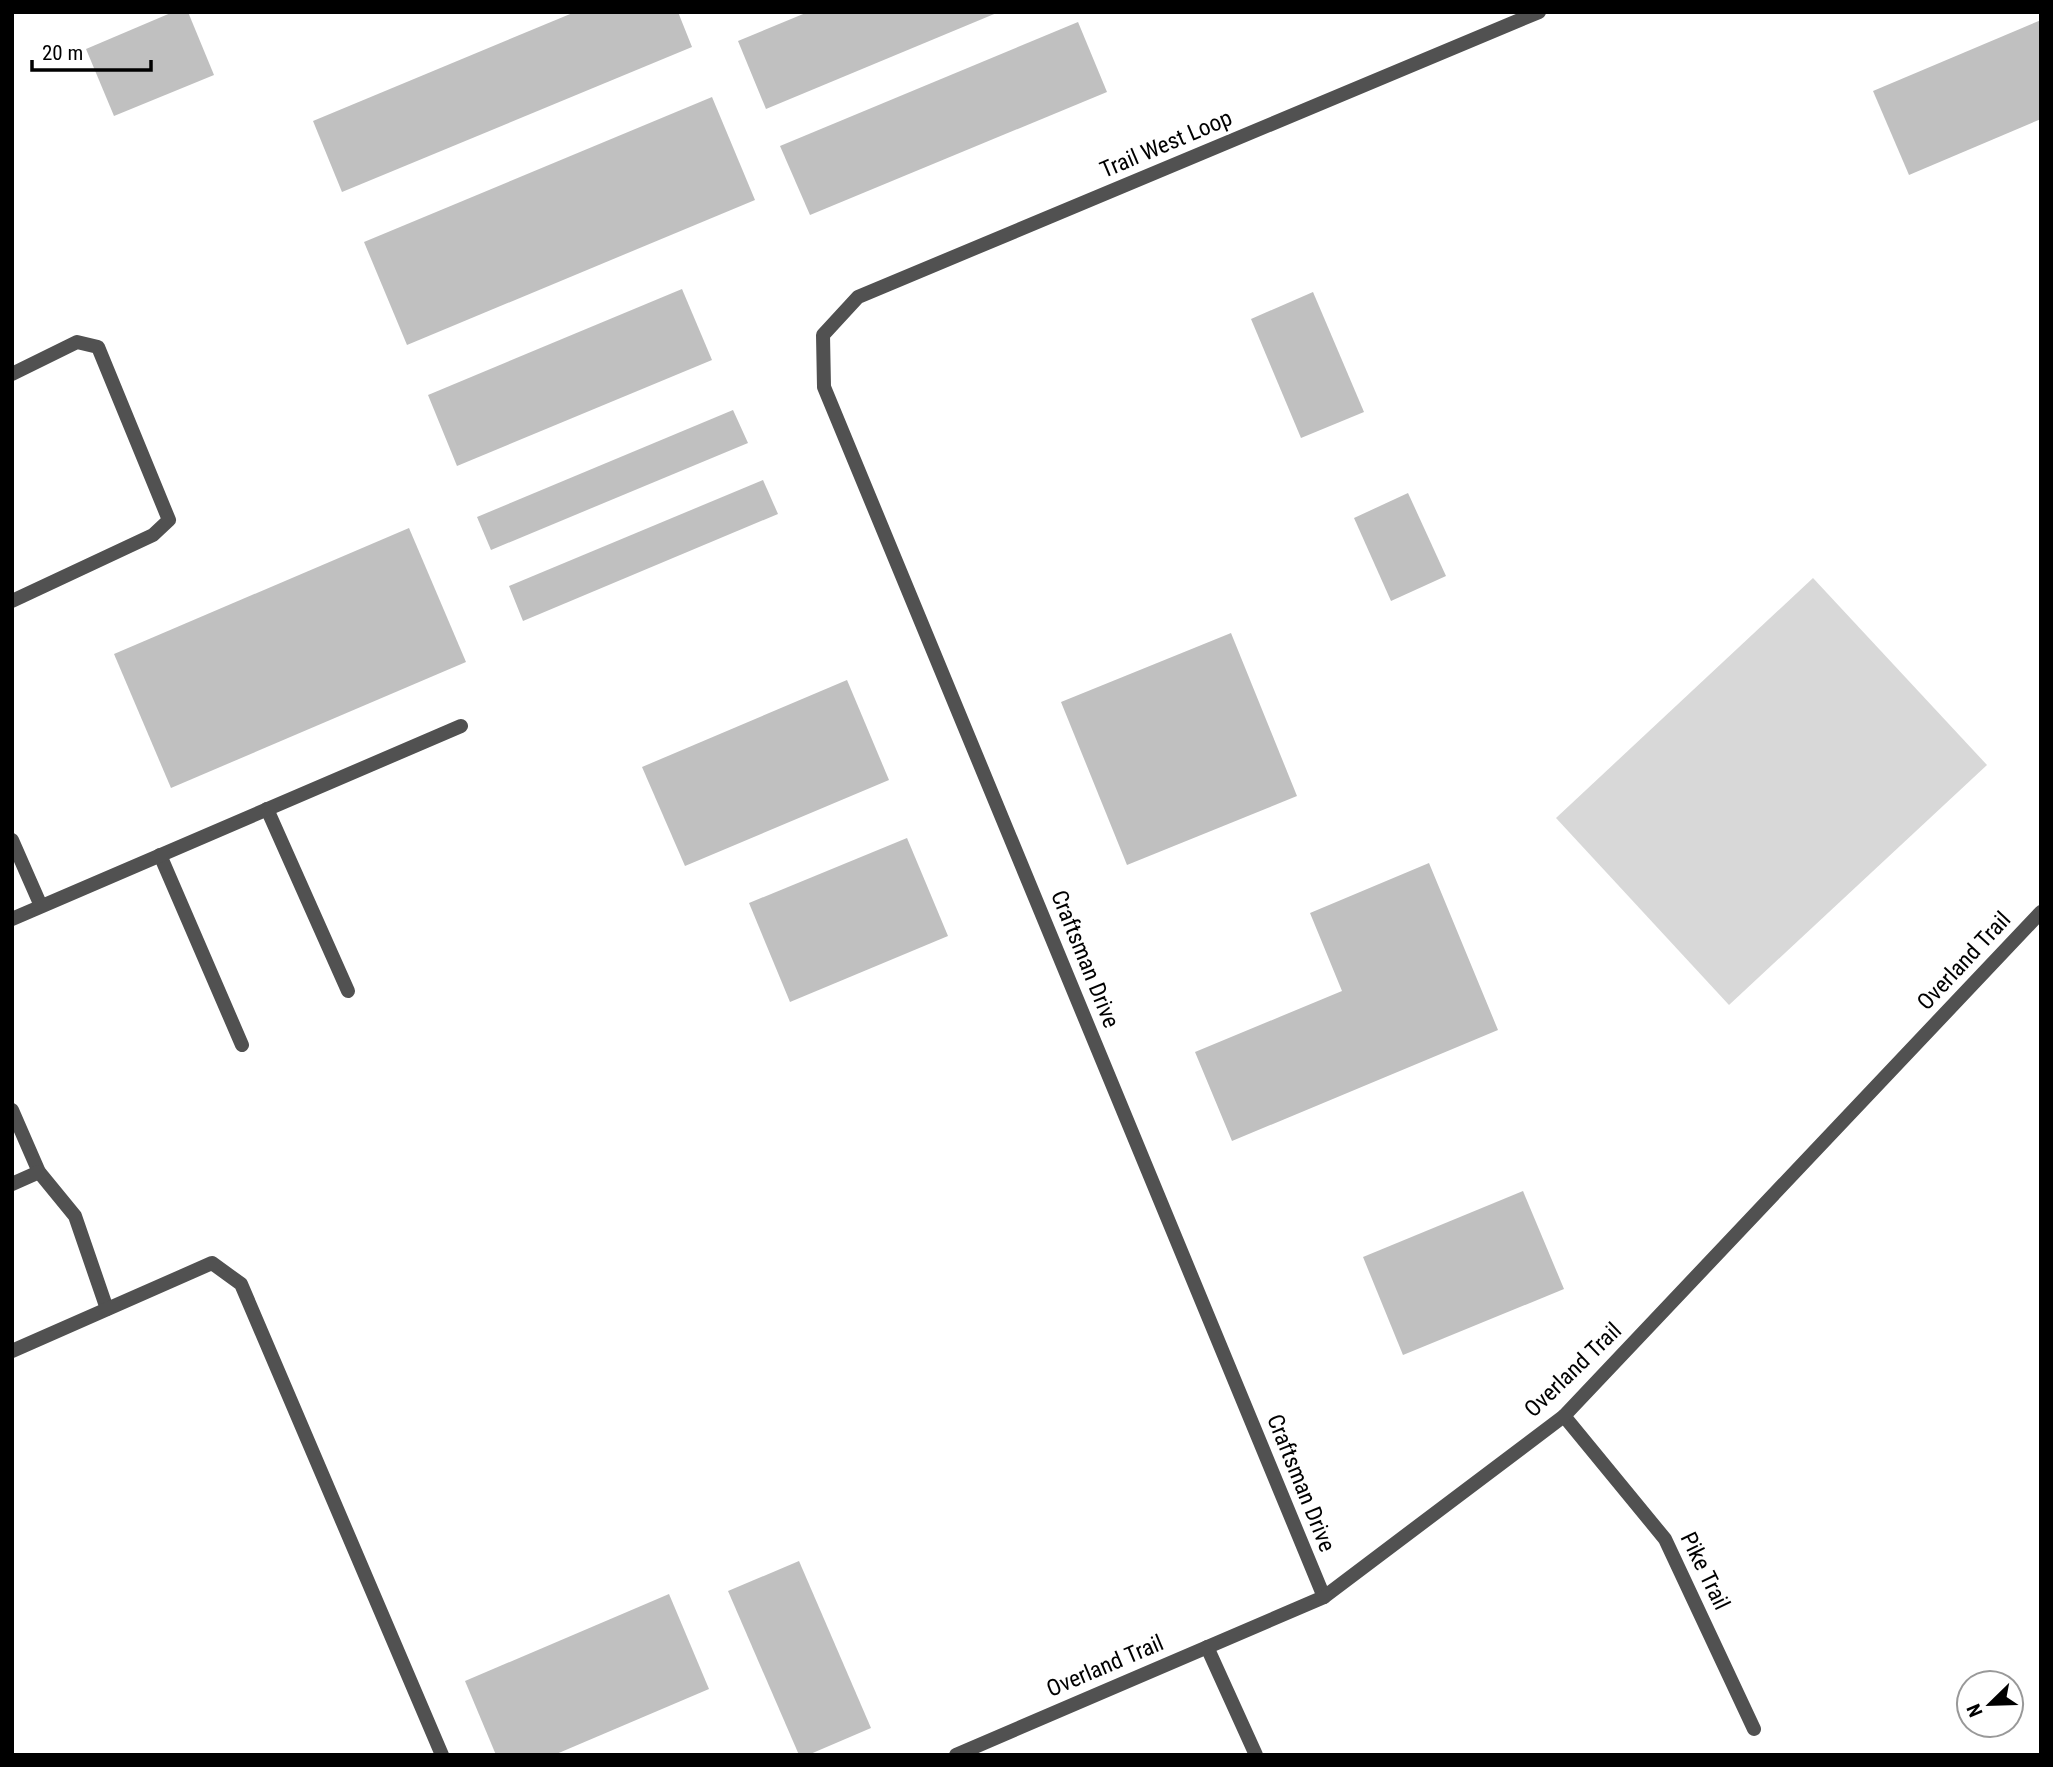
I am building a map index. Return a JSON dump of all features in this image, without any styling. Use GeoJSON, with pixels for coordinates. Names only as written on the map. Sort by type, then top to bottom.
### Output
{"type":"FeatureCollection","features":[{"type":"Feature","properties":{"kind":"street","name":"Trail West Loop"},"geometry":{"type":"LineString","coordinates":[[822,335],[858,297],[1539,12]]}},
{"type":"Feature","properties":{"kind":"street","name":"Craftsman Drive"},"geometry":{"type":"LineString","coordinates":[[822,335],[824,387],[1324,1597]]}},
{"type":"Feature","properties":{"kind":"street"},"geometry":{"type":"LineString","coordinates":[[12,374],[77,342],[98,347],[169,520],[153,535],[12,601]]}},
{"type":"Feature","properties":{"kind":"street"},"geometry":{"type":"LineString","coordinates":[[12,919],[461,726]]}},
{"type":"Feature","properties":{"kind":"street"},"geometry":{"type":"LineString","coordinates":[[267,809],[348,991]]}},
{"type":"Feature","properties":{"kind":"street"},"geometry":{"type":"LineString","coordinates":[[12,840],[41,906]]}},
{"type":"Feature","properties":{"kind":"street"},"geometry":{"type":"LineString","coordinates":[[160,855],[242,1045]]}},
{"type":"Feature","properties":{"kind":"street","name":"Overland Trail"},"geometry":{"type":"LineString","coordinates":[[956,1755],[1324,1597],[1564,1416],[2041,912]]}},
{"type":"Feature","properties":{"kind":"street"},"geometry":{"type":"LineString","coordinates":[[12,1110],[39,1172],[75,1216],[107,1309]]}},
{"type":"Feature","properties":{"kind":"street"},"geometry":{"type":"LineString","coordinates":[[12,1184],[39,1172]]}},
{"type":"Feature","properties":{"kind":"street"},"geometry":{"type":"LineString","coordinates":[[12,1351],[212,1263],[241,1284],[442,1755]]}},
{"type":"Feature","properties":{"kind":"street","name":"Pike Trail"},"geometry":{"type":"LineString","coordinates":[[1564,1416],[1665,1539],[1754,1729]]}},
{"type":"Feature","properties":{"kind":"street"},"geometry":{"type":"LineString","coordinates":[[1207,1647],[1256,1755]]}},
{"type":"Feature","properties":{"kind":"shaded area"},"geometry":{"type":"Polygon","coordinates":[[[1813,578],[1987,765],[1729,1005],[1556,818],[1813,578]]]}},
{"type":"Feature","properties":{"kind":"building"},"geometry":{"type":"Polygon","coordinates":[[[173,12],[188,12],[214,75],[114,116],[86,49],[173,12]]]}},
{"type":"Feature","properties":{"kind":"building"},"geometry":{"type":"Polygon","coordinates":[[[575,12],[678,12],[692,47],[342,192],[313,121],[575,12]]]}},
{"type":"Feature","properties":{"kind":"building"},"geometry":{"type":"Polygon","coordinates":[[[808,12],[999,12],[766,109],[738,41],[808,12]]]}},
{"type":"Feature","properties":{"kind":"building"},"geometry":{"type":"Polygon","coordinates":[[[2041,20],[2041,119],[1909,175],[1873,91],[2041,20]]]}},
{"type":"Feature","properties":{"kind":"building"},"geometry":{"type":"Polygon","coordinates":[[[1078,22],[1107,92],[810,215],[780,146],[1078,22]]]}},
{"type":"Feature","properties":{"kind":"building"},"geometry":{"type":"Polygon","coordinates":[[[712,97],[755,200],[407,345],[364,242],[712,97]]]}},
{"type":"Feature","properties":{"kind":"building"},"geometry":{"type":"Polygon","coordinates":[[[682,289],[712,360],[457,466],[428,395],[682,289]]]}},
{"type":"Feature","properties":{"kind":"building"},"geometry":{"type":"Polygon","coordinates":[[[1313,292],[1364,412],[1301,438],[1251,319],[1313,292]]]}},
{"type":"Feature","properties":{"kind":"building"},"geometry":{"type":"Polygon","coordinates":[[[733,410],[748,443],[491,550],[477,517],[733,410]]]}},
{"type":"Feature","properties":{"kind":"building"},"geometry":{"type":"Polygon","coordinates":[[[763,480],[778,514],[523,621],[509,586],[763,480]]]}},
{"type":"Feature","properties":{"kind":"building"},"geometry":{"type":"Polygon","coordinates":[[[1408,493],[1446,576],[1391,601],[1354,518],[1408,493]]]}},
{"type":"Feature","properties":{"kind":"building"},"geometry":{"type":"Polygon","coordinates":[[[409,528],[466,662],[171,788],[114,654],[409,528]]]}},
{"type":"Feature","properties":{"kind":"building"},"geometry":{"type":"Polygon","coordinates":[[[1231,633],[1297,796],[1127,865],[1061,702],[1231,633]]]}},
{"type":"Feature","properties":{"kind":"building"},"geometry":{"type":"Polygon","coordinates":[[[847,680],[889,780],[685,866],[642,767],[847,680]]]}},
{"type":"Feature","properties":{"kind":"building"},"geometry":{"type":"Polygon","coordinates":[[[907,838],[948,936],[790,1002],[749,903],[907,838]]]}},
{"type":"Feature","properties":{"kind":"building"},"geometry":{"type":"Polygon","coordinates":[[[1429,863],[1498,1030],[1232,1141],[1195,1052],[1342,991],[1310,913],[1429,863]]]}},
{"type":"Feature","properties":{"kind":"building"},"geometry":{"type":"Polygon","coordinates":[[[1523,1191],[1564,1289],[1403,1355],[1363,1257],[1523,1191]]]}},
{"type":"Feature","properties":{"kind":"building"},"geometry":{"type":"Polygon","coordinates":[[[799,1561],[871,1728],[808,1755],[799,1755],[728,1591],[799,1561]]]}},
{"type":"Feature","properties":{"kind":"building"},"geometry":{"type":"Polygon","coordinates":[[[669,1594],[709,1689],[554,1755],[496,1755],[465,1681],[669,1594]]]}}]}
